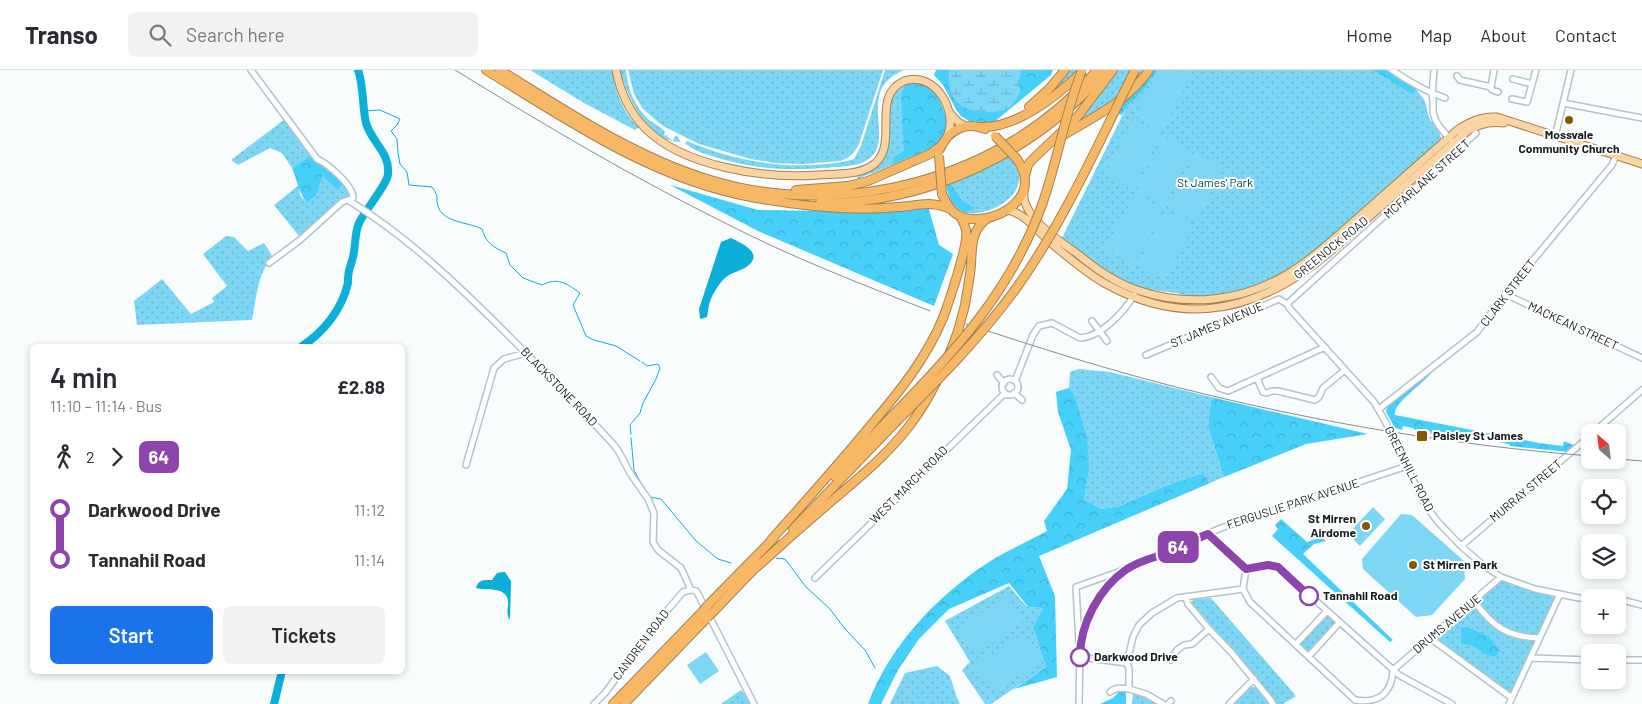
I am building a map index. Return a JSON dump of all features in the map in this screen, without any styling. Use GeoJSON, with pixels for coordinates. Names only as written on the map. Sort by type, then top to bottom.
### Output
{"type":"FeatureCollection","features":[{"type":"Feature","properties":{"kind":"highway"},"geometry":{"type":"LineString","coordinates":[[486,70],[590,133],[650,164],[707,187],[797,205],[841,209],[889,208],[934,204],[950,209],[960,216],[976,219],[988,218],[1007,210],[1017,202],[1024,189],[1028,165],[1083,109],[1113,70]]}},
{"type":"Feature","properties":{"kind":"highway"},"geometry":{"type":"LineString","coordinates":[[500,70],[593,126],[658,160],[708,179],[759,191],[810,196],[860,193],[901,186],[946,173],[995,151],[1036,125],[1066,102],[1097,70]]}},
{"type":"Feature","properties":{"kind":"highway"},"geometry":{"type":"LineString","coordinates":[[1024,115],[1065,70]]}},
{"type":"Feature","properties":{"kind":"highway"},"geometry":{"type":"LineString","coordinates":[[950,209],[942,194],[939,156],[947,136],[956,129],[966,126],[995,127],[1024,115],[1059,92],[1083,70]]}},
{"type":"Feature","properties":{"kind":"highway"},"geometry":{"type":"LineString","coordinates":[[756,567],[893,420],[961,343],[990,304],[1027,242],[1043,202],[1083,70]]}},
{"type":"Feature","properties":{"kind":"highway"},"geometry":{"type":"LineString","coordinates":[[768,200],[819,203],[860,200],[910,191],[956,176],[1001,155],[1040,130],[1074,103],[1106,70]]}},
{"type":"Feature","properties":{"kind":"highway"},"geometry":{"type":"LineString","coordinates":[[771,540],[980,333],[1016,288],[1054,229],[1135,70]]}},
{"type":"Feature","properties":{"kind":"highway"},"geometry":{"type":"LineString","coordinates":[[1053,141],[1119,102],[1134,89],[1149,70]]}},
{"type":"Feature","properties":{"kind":"highway"},"geometry":{"type":"LineString","coordinates":[[982,127],[995,136],[1017,159],[1025,176]]}},
{"type":"Feature","properties":{"kind":"highway"},"geometry":{"type":"LineString","coordinates":[[759,191],[818,189],[857,184],[880,177],[930,154],[942,145]]}},
{"type":"Feature","properties":{"kind":"highway"},"geometry":{"type":"LineString","coordinates":[[624,704],[708,612],[859,440],[907,382],[926,353],[946,310],[967,235],[960,216]]}},
{"type":"Feature","properties":{"kind":"highway"},"geometry":{"type":"LineString","coordinates":[[613,704],[756,567],[872,468],[910,425],[933,390],[947,361],[965,305],[973,238],[978,227],[988,218]]}},
{"type":"Feature","properties":{"kind":"main road"},"geometry":{"type":"LineString","coordinates":[[616,70],[623,95],[633,114],[659,140],[679,151],[709,162],[733,169],[762,174],[814,176],[855,172],[870,167],[879,159],[885,148],[888,97],[895,87],[906,80],[922,80],[934,86],[940,92],[949,112],[958,122],[966,126]]}},
{"type":"Feature","properties":{"kind":"main road"},"geometry":{"type":"LineString","coordinates":[[947,136],[950,124],[949,112]]}},
{"type":"Feature","properties":{"kind":"main road","name":"GREENOCK ROAD"},"geometry":{"type":"LineString","coordinates":[[1007,210],[1020,214],[1086,271],[1105,283],[1134,294],[1176,299],[1210,300],[1240,295],[1262,288],[1286,275],[1311,258],[1451,140],[1473,127],[1485,123],[1508,124],[1642,164]]}},
{"type":"Feature","properties":{"kind":"main road","name":"GREENOCK ROAD"},"geometry":{"type":"LineString","coordinates":[[1024,189],[1024,203],[1036,221],[1092,265],[1134,294]]}},
{"type":"Feature","properties":{"kind":"street"},"geometry":{"type":"LineString","coordinates":[[251,70],[317,159],[325,162],[353,193],[353,198],[342,202],[300,240],[269,263]]}},
{"type":"Feature","properties":{"kind":"street"},"geometry":{"type":"LineString","coordinates":[[1392,70],[1432,94],[1445,98]]}},
{"type":"Feature","properties":{"kind":"street"},"geometry":{"type":"LineString","coordinates":[[1434,70],[1432,94],[1435,118],[1451,140]]}},
{"type":"Feature","properties":{"kind":"street"},"geometry":{"type":"LineString","coordinates":[[1491,87],[1494,70]]}},
{"type":"Feature","properties":{"kind":"street"},"geometry":{"type":"LineString","coordinates":[[1512,99],[1527,102],[1536,70]]}},
{"type":"Feature","properties":{"kind":"street"},"geometry":{"type":"LineString","coordinates":[[1555,137],[1571,70]]}},
{"type":"Feature","properties":{"kind":"street"},"geometry":{"type":"LineString","coordinates":[[1457,76],[1460,80],[1491,87],[1492,90],[1498,92]]}},
{"type":"Feature","properties":{"kind":"street"},"geometry":{"type":"LineString","coordinates":[[1513,79],[1532,84]]}},
{"type":"Feature","properties":{"kind":"street"},"geometry":{"type":"LineString","coordinates":[[1563,103],[1642,118]]}},
{"type":"Feature","properties":{"kind":"street","name":"MCFARLANE STREET"},"geometry":{"type":"LineString","coordinates":[[1288,304],[1476,133]]}},
{"type":"Feature","properties":{"kind":"street"},"geometry":{"type":"LineString","coordinates":[[1436,154],[1445,163]]}},
{"type":"Feature","properties":{"kind":"street","name":"CLARK STREET"},"geometry":{"type":"LineString","coordinates":[[1379,408],[1477,332],[1505,294],[1612,165],[1616,156]]}},
{"type":"Feature","properties":{"kind":"street","name":"BLACKSTONE ROAD"},"geometry":{"type":"LineString","coordinates":[[348,200],[375,216],[434,263],[559,386],[619,452],[654,513],[654,542],[658,550],[681,568],[691,590],[696,591],[698,594],[754,704]]}},
{"type":"Feature","properties":{"kind":"street"},"geometry":{"type":"LineString","coordinates":[[1014,381],[1039,326],[1052,323],[1080,338],[1086,338],[1100,332],[1134,294]]}},
{"type":"Feature","properties":{"kind":"street","name":"MACKEAN STREET"},"geometry":{"type":"LineString","coordinates":[[1505,294],[1642,358]]}},
{"type":"Feature","properties":{"kind":"street","name":"ST JAMES AVENUE"},"geometry":{"type":"LineString","coordinates":[[1146,355],[1279,299],[1288,304]]}},
{"type":"Feature","properties":{"kind":"street","name":"GREENHILL ROAD"},"geometry":{"type":"LineString","coordinates":[[1288,304],[1290,309],[1379,408],[1428,509],[1461,546],[1501,578],[1581,598]]}},
{"type":"Feature","properties":{"kind":"street"},"geometry":{"type":"LineString","coordinates":[[1092,321],[1107,341]]}},
{"type":"Feature","properties":{"kind":"street"},"geometry":{"type":"LineString","coordinates":[[1211,377],[1219,388],[1228,391],[1325,347]]}},
{"type":"Feature","properties":{"kind":"street"},"geometry":{"type":"LineString","coordinates":[[466,465],[494,368],[504,359],[526,353]]}},
{"type":"Feature","properties":{"kind":"street"},"geometry":{"type":"LineString","coordinates":[[1257,378],[1263,392],[1278,391],[1315,400],[1319,397],[1323,388],[1334,381],[1345,370]]}},
{"type":"Feature","properties":{"kind":"street"},"geometry":{"type":"LineString","coordinates":[[997,374],[1004,383],[1005,393],[1010,395],[1018,387],[1014,381],[1007,380],[1004,383]]}},
{"type":"Feature","properties":{"kind":"street"},"geometry":{"type":"LineString","coordinates":[[1603,424],[1642,390]]}},
{"type":"Feature","properties":{"kind":"street","name":"WEST MARCH ROAD"},"geometry":{"type":"LineString","coordinates":[[815,578],[1005,393]]}},
{"type":"Feature","properties":{"kind":"street"},"geometry":{"type":"LineString","coordinates":[[1014,393],[1022,400]]}},
{"type":"Feature","properties":{"kind":"street","name":"MURRAY STREET"},"geometry":{"type":"LineString","coordinates":[[1461,546],[1581,444]]}},
{"type":"Feature","properties":{"kind":"street","name":"FERGUSLIE PARK AVENUE"},"geometry":{"type":"LineString","coordinates":[[1079,704],[1080,646],[1083,628],[1093,607],[1106,589],[1126,570],[1208,534],[1256,516],[1407,466]]}},
{"type":"Feature","properties":{"kind":"street"},"geometry":{"type":"LineString","coordinates":[[1208,534],[1246,569]]}},
{"type":"Feature","properties":{"kind":"street"},"geometry":{"type":"LineString","coordinates":[[1246,569],[1268,565],[1278,567],[1393,670],[1452,704]]}},
{"type":"Feature","properties":{"kind":"street"},"geometry":{"type":"LineString","coordinates":[[1246,569],[1243,589],[1250,602],[1355,700],[1363,703],[1372,703],[1380,700],[1388,692],[1393,682],[1393,670]]}},
{"type":"Feature","properties":{"kind":"street"},"geometry":{"type":"LineString","coordinates":[[1080,646],[1076,587],[1126,570]]}},
{"type":"Feature","properties":{"kind":"street","name":"DRUMS AVENUE"},"geometry":{"type":"LineString","coordinates":[[1393,670],[1501,578]]}},
{"type":"Feature","properties":{"kind":"street"},"geometry":{"type":"LineString","coordinates":[[1129,689],[1127,662],[1133,637],[1139,625],[1161,606],[1177,598],[1243,589]]}},
{"type":"Feature","properties":{"kind":"street","name":"CANDREN ROAD"},"geometry":{"type":"LineString","coordinates":[[594,704],[605,693],[677,599],[683,592],[691,590]]}},
{"type":"Feature","properties":{"kind":"street"},"geometry":{"type":"LineString","coordinates":[[1509,704],[1560,594]]}},
{"type":"Feature","properties":{"kind":"street"},"geometry":{"type":"LineString","coordinates":[[1186,598],[1188,604],[1254,679],[1272,704]]}},
{"type":"Feature","properties":{"kind":"street"},"geometry":{"type":"LineString","coordinates":[[1474,601],[1491,622],[1500,629],[1514,635],[1540,638]]}},
{"type":"Feature","properties":{"kind":"street"},"geometry":{"type":"LineString","coordinates":[[1626,601],[1642,605]]}},
{"type":"Feature","properties":{"kind":"street"},"geometry":{"type":"LineString","coordinates":[[1296,644],[1326,612]]}},
{"type":"Feature","properties":{"kind":"street"},"geometry":{"type":"LineString","coordinates":[[1308,656],[1340,624]]}},
{"type":"Feature","properties":{"kind":"street"},"geometry":{"type":"LineString","coordinates":[[1172,660],[1177,650],[1192,644],[1209,629]]}},
{"type":"Feature","properties":{"kind":"street"},"geometry":{"type":"LineString","coordinates":[[1430,638],[1512,698]]}},
{"type":"Feature","properties":{"kind":"street"},"geometry":{"type":"LineString","coordinates":[[1080,657],[1127,662]]}},
{"type":"Feature","properties":{"kind":"street"},"geometry":{"type":"LineString","coordinates":[[1531,658],[1581,660]]}},
{"type":"Feature","properties":{"kind":"street"},"geometry":{"type":"LineString","coordinates":[[1626,660],[1642,660]]}},
{"type":"Feature","properties":{"kind":"street"},"geometry":{"type":"LineString","coordinates":[[1230,704],[1254,679]]}},
{"type":"Feature","properties":{"kind":"street"},"geometry":{"type":"LineString","coordinates":[[1110,692],[1120,688],[1129,689],[1146,694],[1163,704]]}},
{"type":"Feature","properties":{"kind":"green space"},"geometry":{"type":"Polygon","coordinates":[[[530,70],[612,70],[615,85],[624,108],[633,122],[639,127],[635,130],[584,103],[530,70]]]}},
{"type":"Feature","properties":{"kind":"green space"},"geometry":{"type":"Polygon","coordinates":[[[620,70],[626,70],[630,91],[639,109],[649,120],[665,132],[664,135],[666,136],[667,134],[667,137],[673,141],[659,135],[649,127],[634,105],[620,70]]]}},
{"type":"Feature","properties":{"kind":"green space"},"geometry":{"type":"Polygon","coordinates":[[[628,70],[883,70],[859,144],[853,153],[840,161],[803,164],[775,163],[751,159],[699,144],[663,126],[643,109],[634,94],[628,70]]]}},
{"type":"Feature","properties":{"kind":"green space"},"geometry":{"type":"Polygon","coordinates":[[[885,70],[904,70],[890,79],[882,89],[878,100],[879,136],[877,147],[872,156],[860,164],[804,169],[758,167],[708,155],[685,143],[687,141],[738,158],[774,164],[809,165],[837,163],[854,159],[861,146],[885,70]]]}},
{"type":"Feature","properties":{"kind":"green space"},"geometry":{"type":"Polygon","coordinates":[[[936,70],[1053,70],[1051,75],[993,123],[969,121],[961,116],[943,85],[934,75],[936,70]]]}},
{"type":"Feature","properties":{"kind":"green space"},"geometry":{"type":"Polygon","coordinates":[[[949,70],[1021,70],[1020,91],[1013,104],[1004,110],[983,112],[969,109],[963,107],[955,100],[949,83],[949,70]]]}},
{"type":"Feature","properties":{"kind":"green space"},"geometry":{"type":"Polygon","coordinates":[[[1068,70],[1079,70],[1060,89],[1049,95],[1048,93],[1068,70]]]}},
{"type":"Feature","properties":{"kind":"green space"},"geometry":{"type":"Polygon","coordinates":[[[1118,70],[1145,70],[1116,100],[1076,124],[1075,122],[1118,70]]]}},
{"type":"Feature","properties":{"kind":"green space"},"geometry":{"type":"Polygon","coordinates":[[[1151,70],[1158,70],[1122,115],[1118,114],[1125,100],[1151,70]]]}},
{"type":"Feature","properties":{"kind":"green space","name":"St James' Park"},"geometry":{"type":"Polygon","coordinates":[[[1158,70],[1386,70],[1413,85],[1425,101],[1429,118],[1440,133],[1441,138],[1440,142],[1326,242],[1281,275],[1239,293],[1189,298],[1177,293],[1151,290],[1150,292],[1126,282],[1103,269],[1062,238],[1126,108],[1142,92],[1158,70]]]}},
{"type":"Feature","properties":{"kind":"green space"},"geometry":{"type":"Polygon","coordinates":[[[1159,70],[1180,70],[1191,76],[1163,131],[1135,116],[1159,70]]]}},
{"type":"Feature","properties":{"kind":"green space"},"geometry":{"type":"Polygon","coordinates":[[[1373,70],[1386,70],[1416,88],[1414,92],[1410,93],[1373,70]]]}},
{"type":"Feature","properties":{"kind":"green space"},"geometry":{"type":"Polygon","coordinates":[[[906,82],[904,150],[893,158],[892,165],[857,179],[859,173],[878,164],[887,152],[890,101],[894,92],[906,82]]]}},
{"type":"Feature","properties":{"kind":"green space"},"geometry":{"type":"Polygon","coordinates":[[[906,82],[923,82],[937,94],[949,128],[934,147],[892,165],[893,158],[904,150],[901,97],[906,82]]]}},
{"type":"Feature","properties":{"kind":"green space"},"geometry":{"type":"Polygon","coordinates":[[[285,119],[310,156],[292,168],[282,153],[270,148],[238,165],[231,160],[285,119]]]}},
{"type":"Feature","properties":{"kind":"green space"},"geometry":{"type":"Polygon","coordinates":[[[1133,120],[1161,134],[1132,189],[1104,175],[1133,120]]]}},
{"type":"Feature","properties":{"kind":"green space"},"geometry":{"type":"Polygon","coordinates":[[[675,136],[677,136],[681,142],[673,141],[675,136]]]}},
{"type":"Feature","properties":{"kind":"green space"},"geometry":{"type":"Polygon","coordinates":[[[1164,136],[1193,151],[1164,206],[1136,191],[1164,136]]]}},
{"type":"Feature","properties":{"kind":"green space"},"geometry":{"type":"Polygon","coordinates":[[[1196,153],[1225,167],[1196,222],[1168,207],[1196,153]]]}},
{"type":"Feature","properties":{"kind":"green space"},"geometry":{"type":"Polygon","coordinates":[[[310,156],[317,162],[325,165],[343,183],[338,190],[323,176],[316,196],[307,203],[300,191],[292,168],[310,156]]]}},
{"type":"Feature","properties":{"kind":"green space"},"geometry":{"type":"Polygon","coordinates":[[[1008,156],[1017,167],[1019,178],[1017,188],[1001,205],[977,213],[965,213],[974,208],[963,201],[951,183],[1008,156]]]}},
{"type":"Feature","properties":{"kind":"green space"},"geometry":{"type":"Polygon","coordinates":[[[323,176],[343,183],[350,195],[349,198],[339,201],[299,236],[274,205],[299,185],[300,195],[307,203],[316,196],[323,176]]]}},
{"type":"Feature","properties":{"kind":"green space"},"geometry":{"type":"Polygon","coordinates":[[[951,183],[963,201],[975,208],[965,213],[954,205],[948,194],[946,184],[951,183]]]}},
{"type":"Feature","properties":{"kind":"green space"},"geometry":{"type":"Polygon","coordinates":[[[670,185],[758,210],[878,212],[908,210],[928,206],[939,245],[953,254],[934,306],[758,231],[670,185]]]}},
{"type":"Feature","properties":{"kind":"green space"},"geometry":{"type":"Polygon","coordinates":[[[1135,194],[1163,209],[1134,264],[1106,249],[1135,194]]]}},
{"type":"Feature","properties":{"kind":"green space"},"geometry":{"type":"Polygon","coordinates":[[[1166,211],[1194,225],[1165,280],[1137,266],[1166,211]]]}},
{"type":"Feature","properties":{"kind":"green space"},"geometry":{"type":"Polygon","coordinates":[[[226,236],[234,237],[248,251],[264,243],[272,257],[267,263],[261,278],[252,320],[137,325],[134,301],[162,279],[191,314],[214,302],[212,298],[227,286],[203,254],[226,236]]]}},
{"type":"Feature","properties":{"kind":"green space"},"geometry":{"type":"Polygon","coordinates":[[[1435,368],[1404,398],[1399,404],[1395,415],[1539,443],[1563,446],[1564,441],[1576,446],[1569,452],[1510,446],[1509,444],[1470,437],[1468,439],[1465,436],[1456,437],[1456,435],[1433,431],[1432,434],[1430,431],[1415,430],[1403,426],[1402,430],[1395,428],[1386,412],[1387,406],[1435,368]]]}},
{"type":"Feature","properties":{"kind":"green space"},"geometry":{"type":"Polygon","coordinates":[[[1079,369],[1110,372],[1215,398],[1211,401],[1208,427],[1224,477],[1210,483],[1203,473],[1165,486],[1120,506],[1101,509],[1084,499],[1089,471],[1074,394],[1069,388],[1070,372],[1079,369]]]}},
{"type":"Feature","properties":{"kind":"green space"},"geometry":{"type":"Polygon","coordinates":[[[1069,388],[1074,394],[1087,438],[1089,471],[1084,499],[1101,509],[1120,506],[1165,486],[1203,473],[1210,483],[1039,556],[1055,596],[1057,677],[1014,689],[1046,667],[1033,627],[1043,608],[1028,607],[1009,583],[949,609],[919,639],[898,670],[881,704],[868,704],[890,660],[920,620],[938,602],[977,570],[997,557],[1047,531],[1044,521],[1067,489],[1071,450],[1058,412],[1056,392],[1069,388]]]}},
{"type":"Feature","properties":{"kind":"green space"},"geometry":{"type":"Polygon","coordinates":[[[1215,398],[1368,434],[1306,444],[1224,477],[1208,427],[1211,400],[1215,398]]]}},
{"type":"Feature","properties":{"kind":"green space","name":"St Mirren Airdome"},"geometry":{"type":"Polygon","coordinates":[[[1373,507],[1385,519],[1360,546],[1348,534],[1373,507]]]}},
{"type":"Feature","properties":{"kind":"green space","name":"St Mirren Park"},"geometry":{"type":"Polygon","coordinates":[[[1401,514],[1412,515],[1464,561],[1465,579],[1432,615],[1416,617],[1363,569],[1362,559],[1401,514]]]}},
{"type":"Feature","properties":{"kind":"green space"},"geometry":{"type":"Polygon","coordinates":[[[1281,519],[1307,542],[1321,537],[1326,541],[1314,544],[1303,554],[1393,640],[1390,642],[1272,536],[1278,529],[1275,525],[1281,519]]]}},
{"type":"Feature","properties":{"kind":"green space"},"geometry":{"type":"Polygon","coordinates":[[[1502,579],[1511,585],[1557,595],[1511,694],[1436,640],[1435,635],[1502,579]]]}},
{"type":"Feature","properties":{"kind":"green space"},"geometry":{"type":"Polygon","coordinates":[[[1009,586],[1027,607],[1043,608],[1033,627],[1046,667],[991,704],[985,704],[962,670],[970,662],[945,621],[1009,586]]]}},
{"type":"Feature","properties":{"kind":"green space"},"geometry":{"type":"Polygon","coordinates":[[[1008,596],[1024,622],[976,654],[959,628],[1008,596]]]}},
{"type":"Feature","properties":{"kind":"green space"},"geometry":{"type":"Polygon","coordinates":[[[1211,598],[1296,696],[1283,704],[1277,704],[1192,603],[1193,599],[1211,598]]]}},
{"type":"Feature","properties":{"kind":"green space"},"geometry":{"type":"Polygon","coordinates":[[[1326,614],[1337,624],[1309,654],[1299,644],[1326,614]]]}},
{"type":"Feature","properties":{"kind":"green space"},"geometry":{"type":"Polygon","coordinates":[[[1461,627],[1472,629],[1489,637],[1500,650],[1496,656],[1487,655],[1472,645],[1461,644],[1461,627]]]}},
{"type":"Feature","properties":{"kind":"green space"},"geometry":{"type":"Polygon","coordinates":[[[1024,634],[1042,661],[993,692],[975,665],[1024,634]]]}},
{"type":"Feature","properties":{"kind":"green space"},"geometry":{"type":"Polygon","coordinates":[[[706,652],[719,671],[700,684],[687,665],[706,652]]]}},
{"type":"Feature","properties":{"kind":"green space"},"geometry":{"type":"Polygon","coordinates":[[[937,666],[950,676],[960,704],[890,704],[905,673],[937,666]]]}},
{"type":"Feature","properties":{"kind":"green space"},"geometry":{"type":"Polygon","coordinates":[[[1250,687],[1255,687],[1269,704],[1234,704],[1250,687]]]}},
{"type":"Feature","properties":{"kind":"green space"},"geometry":{"type":"Polygon","coordinates":[[[1122,689],[1126,691],[1126,704],[1100,704],[1113,698],[1122,689]]]}},
{"type":"Feature","properties":{"kind":"green space"},"geometry":{"type":"Polygon","coordinates":[[[741,690],[752,704],[721,704],[741,690]]]}},
{"type":"Feature","properties":{"kind":"green space"},"geometry":{"type":"Polygon","coordinates":[[[1133,693],[1160,704],[1132,704],[1133,693]]]}},
{"type":"Feature","properties":{"kind":"shaded area"},"geometry":{"type":"Polygon","coordinates":[[[731,238],[749,248],[754,256],[753,260],[749,265],[722,281],[711,299],[707,317],[700,319],[699,309],[721,242],[731,238]]]}},
{"type":"Feature","properties":{"kind":"shaded area"},"geometry":{"type":"Polygon","coordinates":[[[505,572],[511,581],[510,620],[507,612],[508,600],[503,593],[476,588],[480,582],[492,580],[497,573],[505,572]]]}},
{"type":"Feature","properties":{"kind":"waterway"},"geometry":{"type":"LineString","coordinates":[[305,344],[325,327],[337,311],[348,283],[359,223],[384,184],[388,174],[384,153],[372,136],[366,123],[358,70]]}},
{"type":"Feature","properties":{"kind":"waterway"},"geometry":{"type":"LineString","coordinates":[[364,111],[380,110],[400,119],[391,131],[397,139],[400,164],[407,172],[409,185],[432,187],[437,195],[437,203],[441,212],[451,219],[482,229],[488,241],[506,253],[510,265],[523,278],[542,285],[553,281],[562,282],[580,293],[573,305],[586,336],[616,346],[640,361]]}},
{"type":"Feature","properties":{"kind":"waterway"},"geometry":{"type":"LineString","coordinates":[[631,434],[630,425],[640,413],[660,368],[658,364],[647,366],[642,362]]}},
{"type":"Feature","properties":{"kind":"waterway"},"geometry":{"type":"LineString","coordinates":[[631,438],[634,470],[644,489]]}},
{"type":"Feature","properties":{"kind":"waterway"},"geometry":{"type":"LineString","coordinates":[[649,497],[661,499],[696,541],[718,559],[731,563]]}},
{"type":"Feature","properties":{"kind":"waterway"},"geometry":{"type":"LineString","coordinates":[[776,558],[785,559],[806,587],[830,609],[845,629],[865,650],[875,668]]}},
{"type":"Feature","properties":{"kind":"waterway"},"geometry":{"type":"LineString","coordinates":[[274,704],[281,674]]}},
{"type":"Feature","properties":{"kind":"railway"},"geometry":{"type":"LineString","coordinates":[[455,70],[588,150],[690,205],[801,259],[930,311]]}},
{"type":"Feature","properties":{"kind":"railway"},"geometry":{"type":"LineString","coordinates":[[966,324],[1126,374],[1231,400],[1333,422],[1487,446],[1581,455]]}},
{"type":"Feature","properties":{"kind":"railway"},"geometry":{"type":"LineString","coordinates":[[1626,460],[1642,461]]}},
{"type":"Feature","properties":{"kind":"bus line","name":"64"},"geometry":{"type":"LineString","coordinates":[[1080,657],[1083,628],[1093,607],[1106,589],[1126,570],[1208,534],[1246,569],[1268,565],[1278,567],[1309,596]]}},
{"type":"Feature","properties":{"kind":"place","name":"Mossvale Community Church"},"geometry":{"type":"Point","coordinates":[1569,120]}},
{"type":"Feature","properties":{"kind":"place","name":"Paisley St James"},"geometry":{"type":"Point","coordinates":[1422,436]}},
{"type":"Feature","properties":{"kind":"place","name":"St Mirren Airdome"},"geometry":{"type":"Point","coordinates":[1366,526]}},
{"type":"Feature","properties":{"kind":"place","name":"St Mirren Park"},"geometry":{"type":"Point","coordinates":[1413,565]}},
{"type":"Feature","properties":{"kind":"place","name":"Tannahil Road"},"geometry":{"type":"Point","coordinates":[1309,596]}},
{"type":"Feature","properties":{"kind":"place","name":"Darkwood Drive"},"geometry":{"type":"Point","coordinates":[1080,657]}}]}
